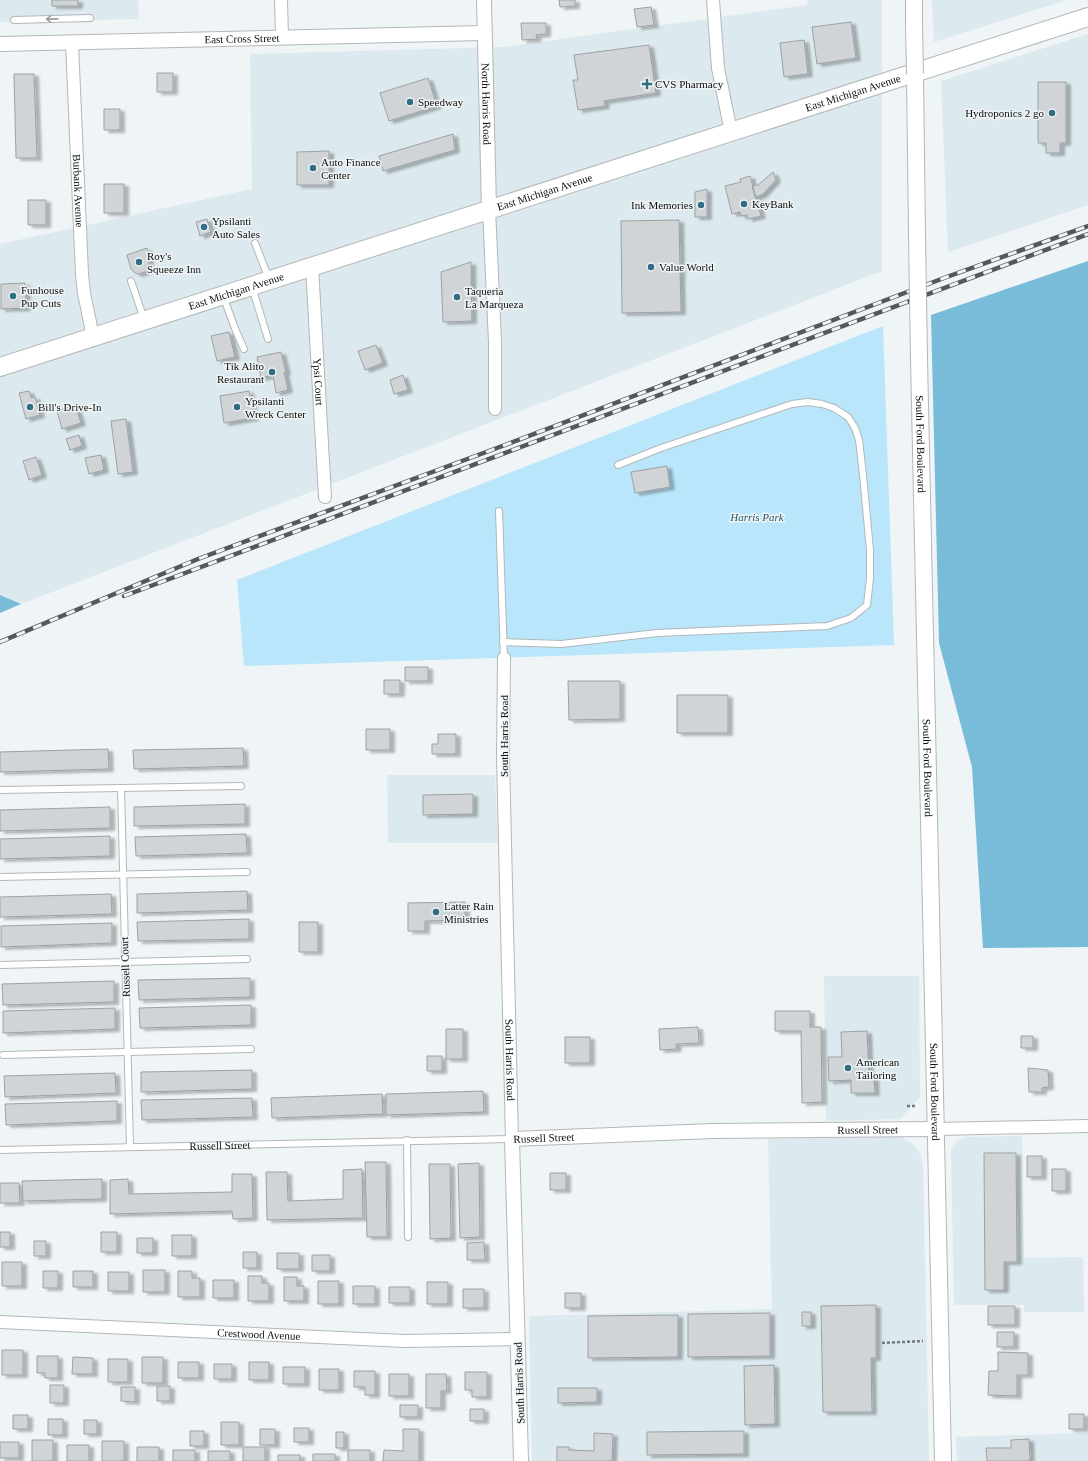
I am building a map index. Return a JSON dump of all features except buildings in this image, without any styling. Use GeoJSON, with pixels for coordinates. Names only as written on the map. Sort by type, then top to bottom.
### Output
{"type":"FeatureCollection","features":[{"type":"Feature","properties":{"kind":"main road","name":"South Ford Boulevard"},"geometry":{"type":"LineString","coordinates":[[914,0],[919,359],[943,1461]]}},
{"type":"Feature","properties":{"kind":"main road","name":"East Michigan Avenue"},"geometry":{"type":"LineString","coordinates":[[0,367],[1088,17]]}},
{"type":"Feature","properties":{"kind":"street"},"geometry":{"type":"LineString","coordinates":[[281,0],[282,37]]}},
{"type":"Feature","properties":{"kind":"street","name":"North Harris Road"},"geometry":{"type":"LineString","coordinates":[[484,0],[489,209]]}},
{"type":"Feature","properties":{"kind":"street"},"geometry":{"type":"LineString","coordinates":[[713,0],[718,68],[731,132]]}},
{"type":"Feature","properties":{"kind":"street","name":"East Cross Street"},"geometry":{"type":"LineString","coordinates":[[0,44],[484,33]]}},
{"type":"Feature","properties":{"kind":"street","name":"Burbank Avenue"},"geometry":{"type":"LineString","coordinates":[[72,43],[82,274],[84,293],[93,337]]}},
{"type":"Feature","properties":{"kind":"street"},"geometry":{"type":"LineString","coordinates":[[489,209],[495,342],[495,409]]}},
{"type":"Feature","properties":{"kind":"street","name":"Ypsi Court"},"geometry":{"type":"LineString","coordinates":[[312,266],[325,496]]}},
{"type":"Feature","properties":{"kind":"street","name":"South Harris Road"},"geometry":{"type":"LineString","coordinates":[[504,658],[503,757],[521,1461]]}},
{"type":"Feature","properties":{"kind":"street","name":"Russell Street"},"geometry":{"type":"LineString","coordinates":[[512,1138],[713,1132],[1088,1126]]}},
{"type":"Feature","properties":{"kind":"street","name":"Crestwood Avenue"},"geometry":{"type":"LineString","coordinates":[[0,1322],[405,1341],[517,1339]]}},
{"type":"Feature","properties":{"kind":"lane"},"geometry":{"type":"LineString","coordinates":[[14,20],[90,18]]}},
{"type":"Feature","properties":{"kind":"lane"},"geometry":{"type":"LineString","coordinates":[[255,243],[270,280]]}},
{"type":"Feature","properties":{"kind":"lane"},"geometry":{"type":"LineString","coordinates":[[131,281],[145,321]]}},
{"type":"Feature","properties":{"kind":"lane"},"geometry":{"type":"LineString","coordinates":[[251,286],[268,339]]}},
{"type":"Feature","properties":{"kind":"lane"},"geometry":{"type":"LineString","coordinates":[[223,295],[244,349]]}},
{"type":"Feature","properties":{"kind":"lane"},"geometry":{"type":"LineString","coordinates":[[503,642],[561,644],[657,633],[827,626],[851,618],[867,605],[870,578],[870,550],[859,440],[856,428],[848,417],[834,408],[808,402],[792,404],[661,448],[618,466]]}},
{"type":"Feature","properties":{"kind":"lane"},"geometry":{"type":"LineString","coordinates":[[499,511],[504,658]]}},
{"type":"Feature","properties":{"kind":"lane"},"geometry":{"type":"LineString","coordinates":[[0,790],[241,786]]}},
{"type":"Feature","properties":{"kind":"lane","name":"Russell Court"},"geometry":{"type":"LineString","coordinates":[[121,788],[130,1147]]}},
{"type":"Feature","properties":{"kind":"lane"},"geometry":{"type":"LineString","coordinates":[[0,877],[247,872]]}},
{"type":"Feature","properties":{"kind":"lane"},"geometry":{"type":"LineString","coordinates":[[1,965],[247,959]]}},
{"type":"Feature","properties":{"kind":"lane"},"geometry":{"type":"LineString","coordinates":[[3,1055],[251,1049]]}},
{"type":"Feature","properties":{"kind":"lane","name":"Russell Street"},"geometry":{"type":"LineString","coordinates":[[0,1150],[512,1138]]}},
{"type":"Feature","properties":{"kind":"lane"},"geometry":{"type":"LineString","coordinates":[[407,1140],[408,1237]]}},
{"type":"Feature","properties":{"kind":"path"},"geometry":{"type":"LineString","coordinates":[[907,1106],[915,1106]]}},
{"type":"Feature","properties":{"kind":"path"},"geometry":{"type":"LineString","coordinates":[[882,1343],[923,1341]]}},
{"type":"Feature","properties":{"kind":"shaded area"},"geometry":{"type":"Polygon","coordinates":[[[0,0],[138,0],[139,19],[0,22],[0,0]]]}},
{"type":"Feature","properties":{"kind":"shaded area"},"geometry":{"type":"Polygon","coordinates":[[[808,0],[882,0],[882,271],[21,604],[0,595],[0,244],[252,189],[250,54],[502,47],[807,5],[808,0]]]}},
{"type":"Feature","properties":{"kind":"shaded area"},"geometry":{"type":"Polygon","coordinates":[[[932,0],[1067,0],[934,42],[932,0]]]}},
{"type":"Feature","properties":{"kind":"shaded area"},"geometry":{"type":"Polygon","coordinates":[[[1088,34],[1088,205],[948,252],[941,81],[1088,34]]]}},
{"type":"Feature","properties":{"kind":"shaded area"},"geometry":{"type":"Polygon","coordinates":[[[1088,261],[1088,947],[983,948],[972,767],[939,643],[931,315],[1088,261]]]}},
{"type":"Feature","properties":{"kind":"shaded area"},"geometry":{"type":"Polygon","coordinates":[[[0,595],[21,604],[0,613],[0,595]]]}},
{"type":"Feature","properties":{"kind":"shaded area"},"geometry":{"type":"Polygon","coordinates":[[[387,775],[495,775],[498,843],[388,843],[387,775]]]}},
{"type":"Feature","properties":{"kind":"shaded area"},"geometry":{"type":"Polygon","coordinates":[[[824,976],[919,976],[920,1097],[900,1119],[826,1121],[824,976]]]}},
{"type":"Feature","properties":{"kind":"shaded area"},"geometry":{"type":"Polygon","coordinates":[[[1022,1136],[1024,1258],[1083,1257],[1084,1312],[1024,1312],[1024,1305],[954,1305],[951,1149],[956,1141],[967,1137],[1022,1136]]]}},
{"type":"Feature","properties":{"kind":"shaded area"},"geometry":{"type":"Polygon","coordinates":[[[900,1137],[912,1143],[918,1149],[923,1163],[929,1461],[532,1461],[529,1316],[772,1309],[768,1139],[900,1137]]]}},
{"type":"Feature","properties":{"kind":"shaded area"},"geometry":{"type":"Polygon","coordinates":[[[1088,1433],[1088,1461],[957,1461],[956,1437],[1088,1433]]]}},
{"type":"Feature","properties":{"kind":"green space","name":"Harris Park"},"geometry":{"type":"Polygon","coordinates":[[[883,326],[894,645],[244,666],[237,580],[883,326]]]}},
{"type":"Feature","properties":{"kind":"railway"},"geometry":{"type":"LineString","coordinates":[[0,642],[198,559],[497,448],[944,278],[1088,226]]}},
{"type":"Feature","properties":{"kind":"railway"},"geometry":{"type":"LineString","coordinates":[[124,596],[1088,234]]}},
{"type":"Feature","properties":{"kind":"place","name":"CVS Pharmacy"},"geometry":{"type":"Point","coordinates":[647,84]}},
{"type":"Feature","properties":{"kind":"place","name":"Speedway"},"geometry":{"type":"Point","coordinates":[410,102]}},
{"type":"Feature","properties":{"kind":"place","name":"Hydroponics 2 go"},"geometry":{"type":"Point","coordinates":[1052,113]}},
{"type":"Feature","properties":{"kind":"place","name":"Auto Finance Center"},"geometry":{"type":"Point","coordinates":[313,168]}},
{"type":"Feature","properties":{"kind":"place","name":"KeyBank"},"geometry":{"type":"Point","coordinates":[744,204]}},
{"type":"Feature","properties":{"kind":"place","name":"Ink Memories"},"geometry":{"type":"Point","coordinates":[701,205]}},
{"type":"Feature","properties":{"kind":"place","name":"Ypsilanti Auto Sales"},"geometry":{"type":"Point","coordinates":[204,227]}},
{"type":"Feature","properties":{"kind":"place","name":"Roy's Squeeze Inn"},"geometry":{"type":"Point","coordinates":[139,262]}},
{"type":"Feature","properties":{"kind":"place","name":"Value World"},"geometry":{"type":"Point","coordinates":[651,267]}},
{"type":"Feature","properties":{"kind":"place","name":"Funhouse Pup Cuts"},"geometry":{"type":"Point","coordinates":[13,296]}},
{"type":"Feature","properties":{"kind":"place","name":"Taqueria La Marqueza"},"geometry":{"type":"Point","coordinates":[457,297]}},
{"type":"Feature","properties":{"kind":"place","name":"Tik Alito Restaurant"},"geometry":{"type":"Point","coordinates":[272,372]}},
{"type":"Feature","properties":{"kind":"place","name":"Bill's Drive-In"},"geometry":{"type":"Point","coordinates":[30,407]}},
{"type":"Feature","properties":{"kind":"place","name":"Ypsilanti Wreck Center"},"geometry":{"type":"Point","coordinates":[237,407]}},
{"type":"Feature","properties":{"kind":"place","name":"Latter Rain Ministries"},"geometry":{"type":"Point","coordinates":[436,912]}},
{"type":"Feature","properties":{"kind":"place","name":"American Tailoring"},"geometry":{"type":"Point","coordinates":[848,1068]}}]}
